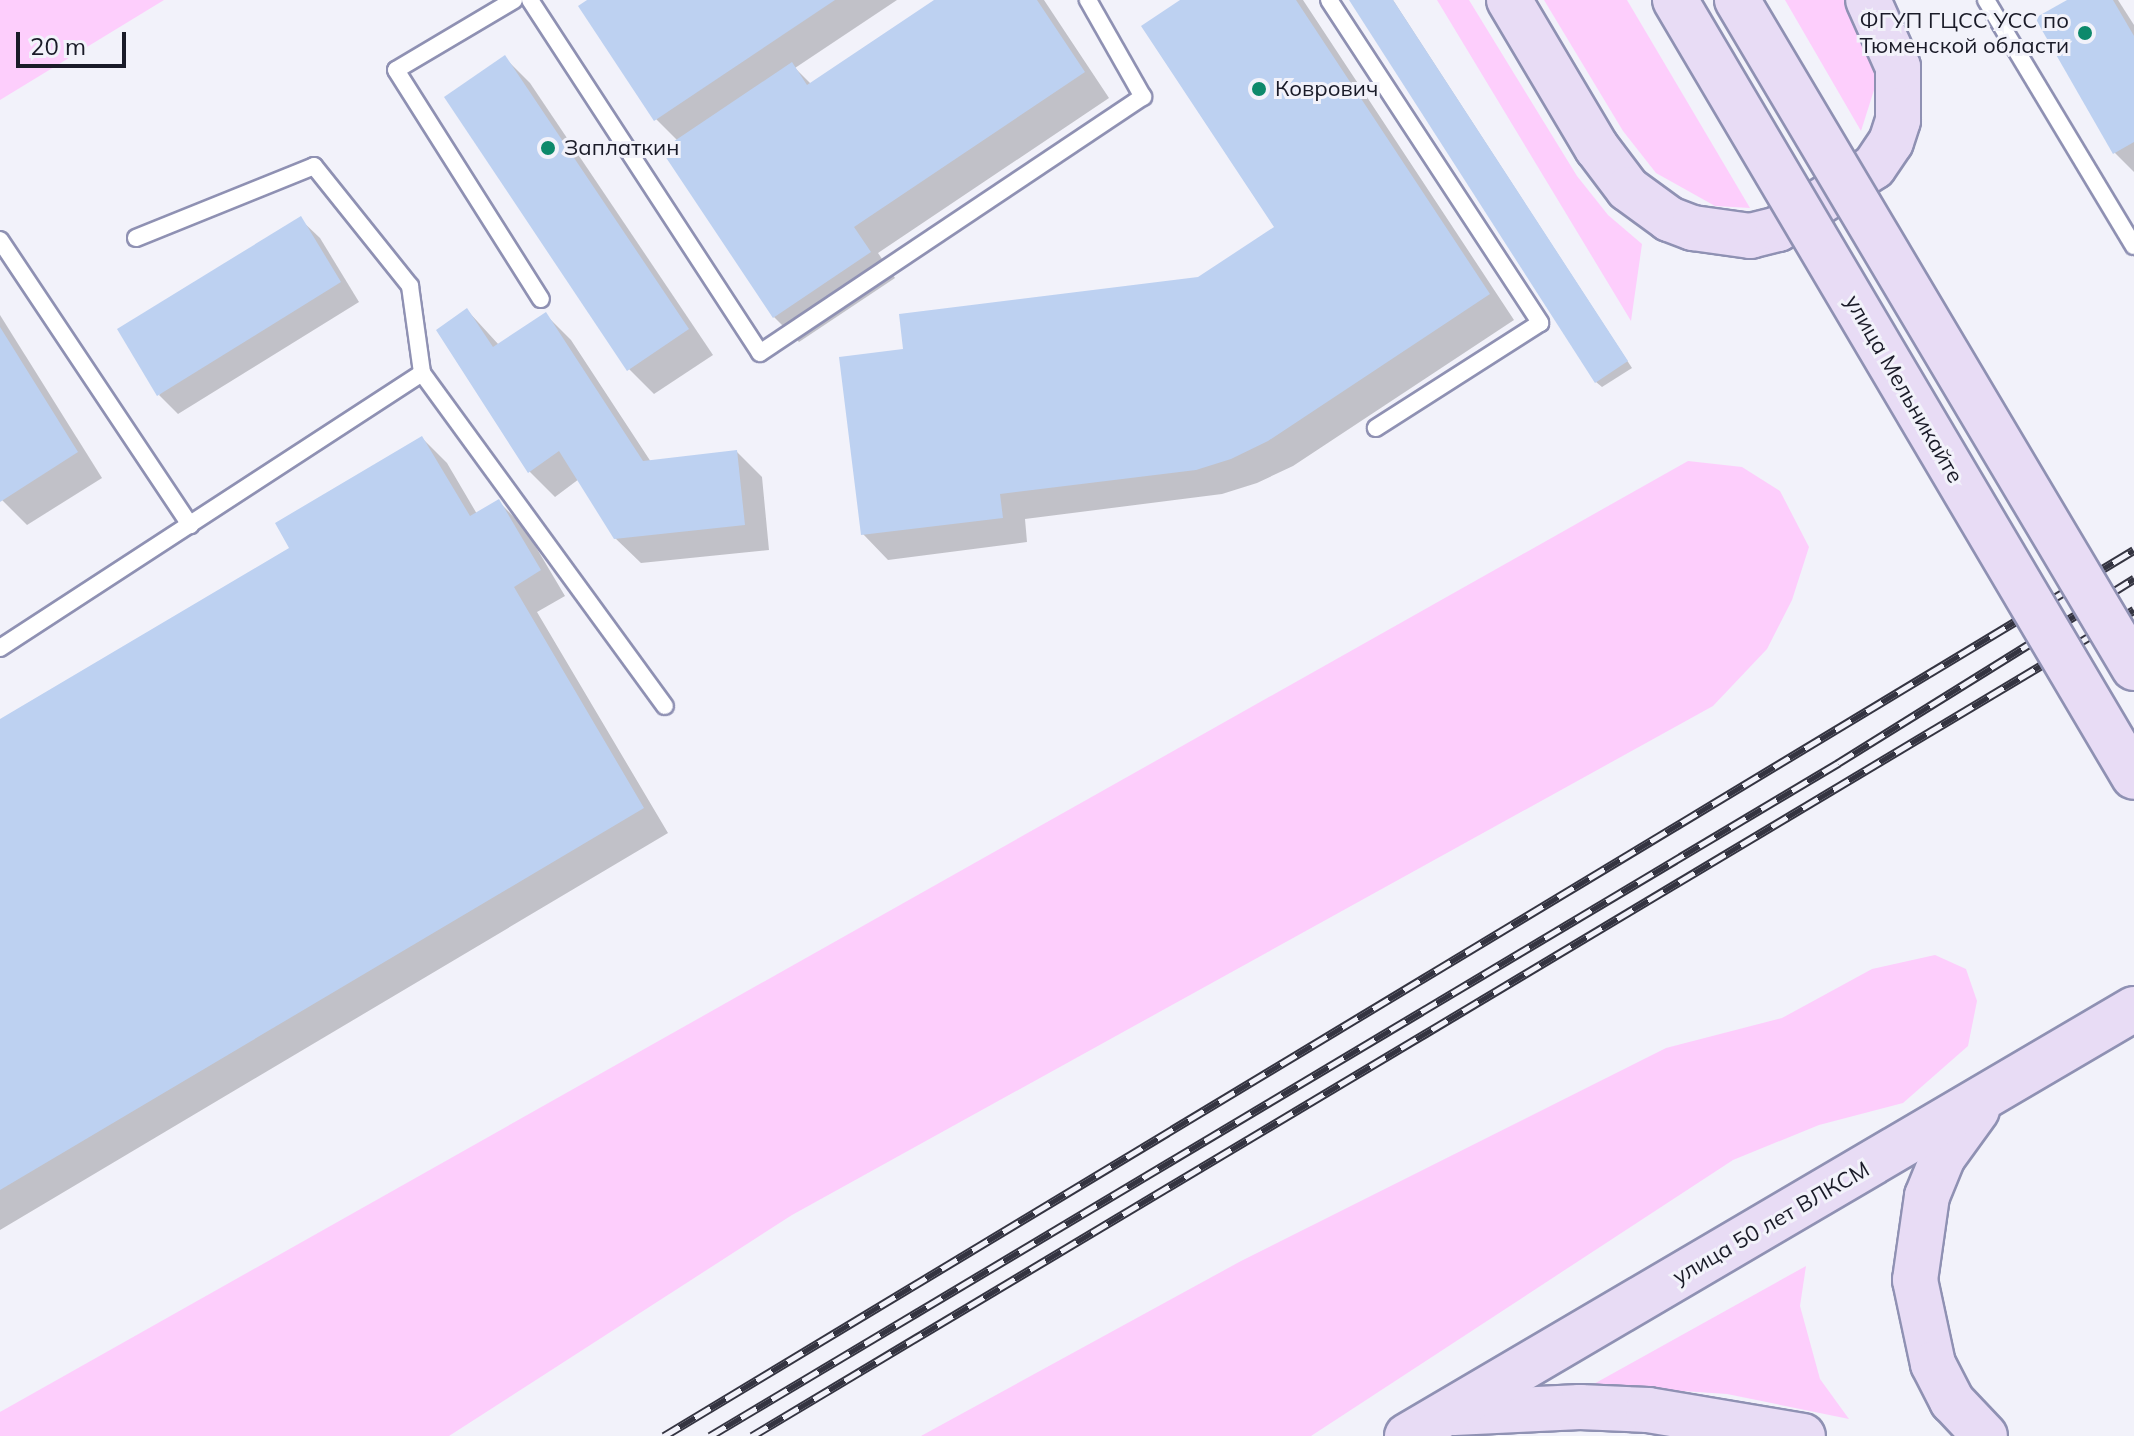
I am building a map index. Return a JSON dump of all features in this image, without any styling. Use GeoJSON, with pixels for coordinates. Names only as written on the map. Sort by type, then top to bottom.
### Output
{"type":"FeatureCollection","features":[{"type":"Feature","properties":{"kind":"street"},"geometry":{"type":"LineString","coordinates":[[1509,0],[1597,148],[1628,189],[1669,219],[1693,228],[1750,236],[1778,229],[1874,167],[1891,142],[1898,120],[1898,67],[1868,0]]}},
{"type":"Feature","properties":{"kind":"street","name":"улица Мельникайте"},"geometry":{"type":"LineString","coordinates":[[1675,0],[2134,777]]}},
{"type":"Feature","properties":{"kind":"street"},"geometry":{"type":"LineString","coordinates":[[1737,0],[2134,668]]}},
{"type":"Feature","properties":{"kind":"street","name":"улица 50 лет ВЛКСМ"},"geometry":{"type":"LineString","coordinates":[[1407,1436],[2134,1009]]}},
{"type":"Feature","properties":{"kind":"street"},"geometry":{"type":"LineString","coordinates":[[1985,1436],[1952,1401],[1933,1364],[1915,1280],[1917,1238],[1943,1157],[1996,1090]]}},
{"type":"Feature","properties":{"kind":"street"},"geometry":{"type":"LineString","coordinates":[[1444,1414],[1553,1407],[1648,1410],[1803,1436]]}},
{"type":"Feature","properties":{"kind":"lane"},"geometry":{"type":"LineString","coordinates":[[514,0],[396,70],[541,299]]}},
{"type":"Feature","properties":{"kind":"lane"},"geometry":{"type":"LineString","coordinates":[[530,0],[760,353],[1143,97],[1088,0]]}},
{"type":"Feature","properties":{"kind":"lane"},"geometry":{"type":"LineString","coordinates":[[1329,0],[1540,323],[1376,428]]}},
{"type":"Feature","properties":{"kind":"lane"},"geometry":{"type":"LineString","coordinates":[[1986,0],[2134,246]]}},
{"type":"Feature","properties":{"kind":"lane"},"geometry":{"type":"LineString","coordinates":[[136,238],[314,166],[410,286],[422,373],[665,706]]}},
{"type":"Feature","properties":{"kind":"lane"},"geometry":{"type":"LineString","coordinates":[[0,240],[190,525]]}},
{"type":"Feature","properties":{"kind":"lane"},"geometry":{"type":"LineString","coordinates":[[0,648],[422,373]]}},
{"type":"Feature","properties":{"kind":"shaded area"},"geometry":{"type":"Polygon","coordinates":[[[0,0],[164,0],[0,100],[0,0]]]}},
{"type":"Feature","properties":{"kind":"shaded area"},"geometry":{"type":"Polygon","coordinates":[[[1437,0],[1469,0],[1577,176],[1608,215],[1642,244],[1631,321],[1437,0]]]}},
{"type":"Feature","properties":{"kind":"shaded area"},"geometry":{"type":"Polygon","coordinates":[[[1544,0],[1627,0],[1750,208],[1715,206],[1656,173],[1623,131],[1544,0]]]}},
{"type":"Feature","properties":{"kind":"shaded area"},"geometry":{"type":"Polygon","coordinates":[[[1785,0],[1849,0],[1870,45],[1874,69],[1874,90],[1861,131],[1785,0]]]}},
{"type":"Feature","properties":{"kind":"shaded area"},"geometry":{"type":"Polygon","coordinates":[[[1688,461],[1742,467],[1780,491],[1809,547],[1792,600],[1767,649],[1713,706],[792,1215],[449,1436],[0,1436],[0,1412],[1688,461]]]}},
{"type":"Feature","properties":{"kind":"shaded area"},"geometry":{"type":"Polygon","coordinates":[[[1935,955],[1966,969],[1977,1001],[1968,1046],[1903,1103],[1819,1125],[1733,1160],[1311,1436],[921,1436],[1241,1261],[1666,1048],[1782,1018],[1872,969],[1935,955]]]}},
{"type":"Feature","properties":{"kind":"shaded area"},"geometry":{"type":"Polygon","coordinates":[[[1806,1266],[1800,1306],[1820,1379],[1849,1419],[1727,1394],[1592,1385],[1806,1266]]]}},
{"type":"Feature","properties":{"kind":"building"},"geometry":{"type":"Polygon","coordinates":[[[587,0],[835,0],[654,121],[578,6],[587,0]]]}},
{"type":"Feature","properties":{"kind":"building"},"geometry":{"type":"Polygon","coordinates":[[[934,0],[1037,0],[1085,72],[854,227],[871,252],[773,318],[661,150],[792,62],[807,85],[934,0]]]}},
{"type":"Feature","properties":{"kind":"building"},"geometry":{"type":"Polygon","coordinates":[[[1180,0],[1296,0],[1490,294],[1268,441],[1231,459],[1196,470],[1000,494],[1003,518],[861,535],[839,357],[903,349],[899,314],[1198,277],[1274,227],[1141,26],[1180,0]]]}},
{"type":"Feature","properties":{"kind":"building"},"geometry":{"type":"Polygon","coordinates":[[[1349,0],[1393,0],[1628,361],[1595,383],[1349,0]]]}},
{"type":"Feature","properties":{"kind":"building"},"geometry":{"type":"Polygon","coordinates":[[[2067,0],[2113,0],[2134,36],[2134,142],[2113,154],[2035,18],[2067,0]]]}},
{"type":"Feature","properties":{"kind":"building"},"geometry":{"type":"Polygon","coordinates":[[[505,55],[689,329],[627,371],[444,97],[505,55]]]}},
{"type":"Feature","properties":{"kind":"building"},"geometry":{"type":"Polygon","coordinates":[[[301,216],[341,282],[157,396],[117,329],[301,216]]]}},
{"type":"Feature","properties":{"kind":"building"},"geometry":{"type":"Polygon","coordinates":[[[467,308],[493,347],[546,312],[643,461],[737,450],[745,525],[614,539],[559,451],[528,473],[436,330],[467,308]]]}},
{"type":"Feature","properties":{"kind":"building"},"geometry":{"type":"Polygon","coordinates":[[[0,327],[78,452],[0,502],[0,327]]]}},
{"type":"Feature","properties":{"kind":"building"},"geometry":{"type":"Polygon","coordinates":[[[422,436],[470,516],[499,499],[541,570],[514,587],[644,808],[0,1190],[0,719],[289,548],[275,523],[422,436]]]}},
{"type":"Feature","properties":{"kind":"railway"},"geometry":{"type":"LineString","coordinates":[[664,1436],[2134,550]]}},
{"type":"Feature","properties":{"kind":"railway"},"geometry":{"type":"LineString","coordinates":[[710,1436],[1838,763],[2134,579]]}},
{"type":"Feature","properties":{"kind":"railway"},"geometry":{"type":"LineString","coordinates":[[752,1436],[2134,610]]}},
{"type":"Feature","properties":{"kind":"place","name":"ФГУП ГЦСС УСС по Тюменской области"},"geometry":{"type":"Point","coordinates":[2085,33]}},
{"type":"Feature","properties":{"kind":"place","name":"Коврович"},"geometry":{"type":"Point","coordinates":[1259,89]}},
{"type":"Feature","properties":{"kind":"place","name":"Заплаткин"},"geometry":{"type":"Point","coordinates":[548,148]}}]}
